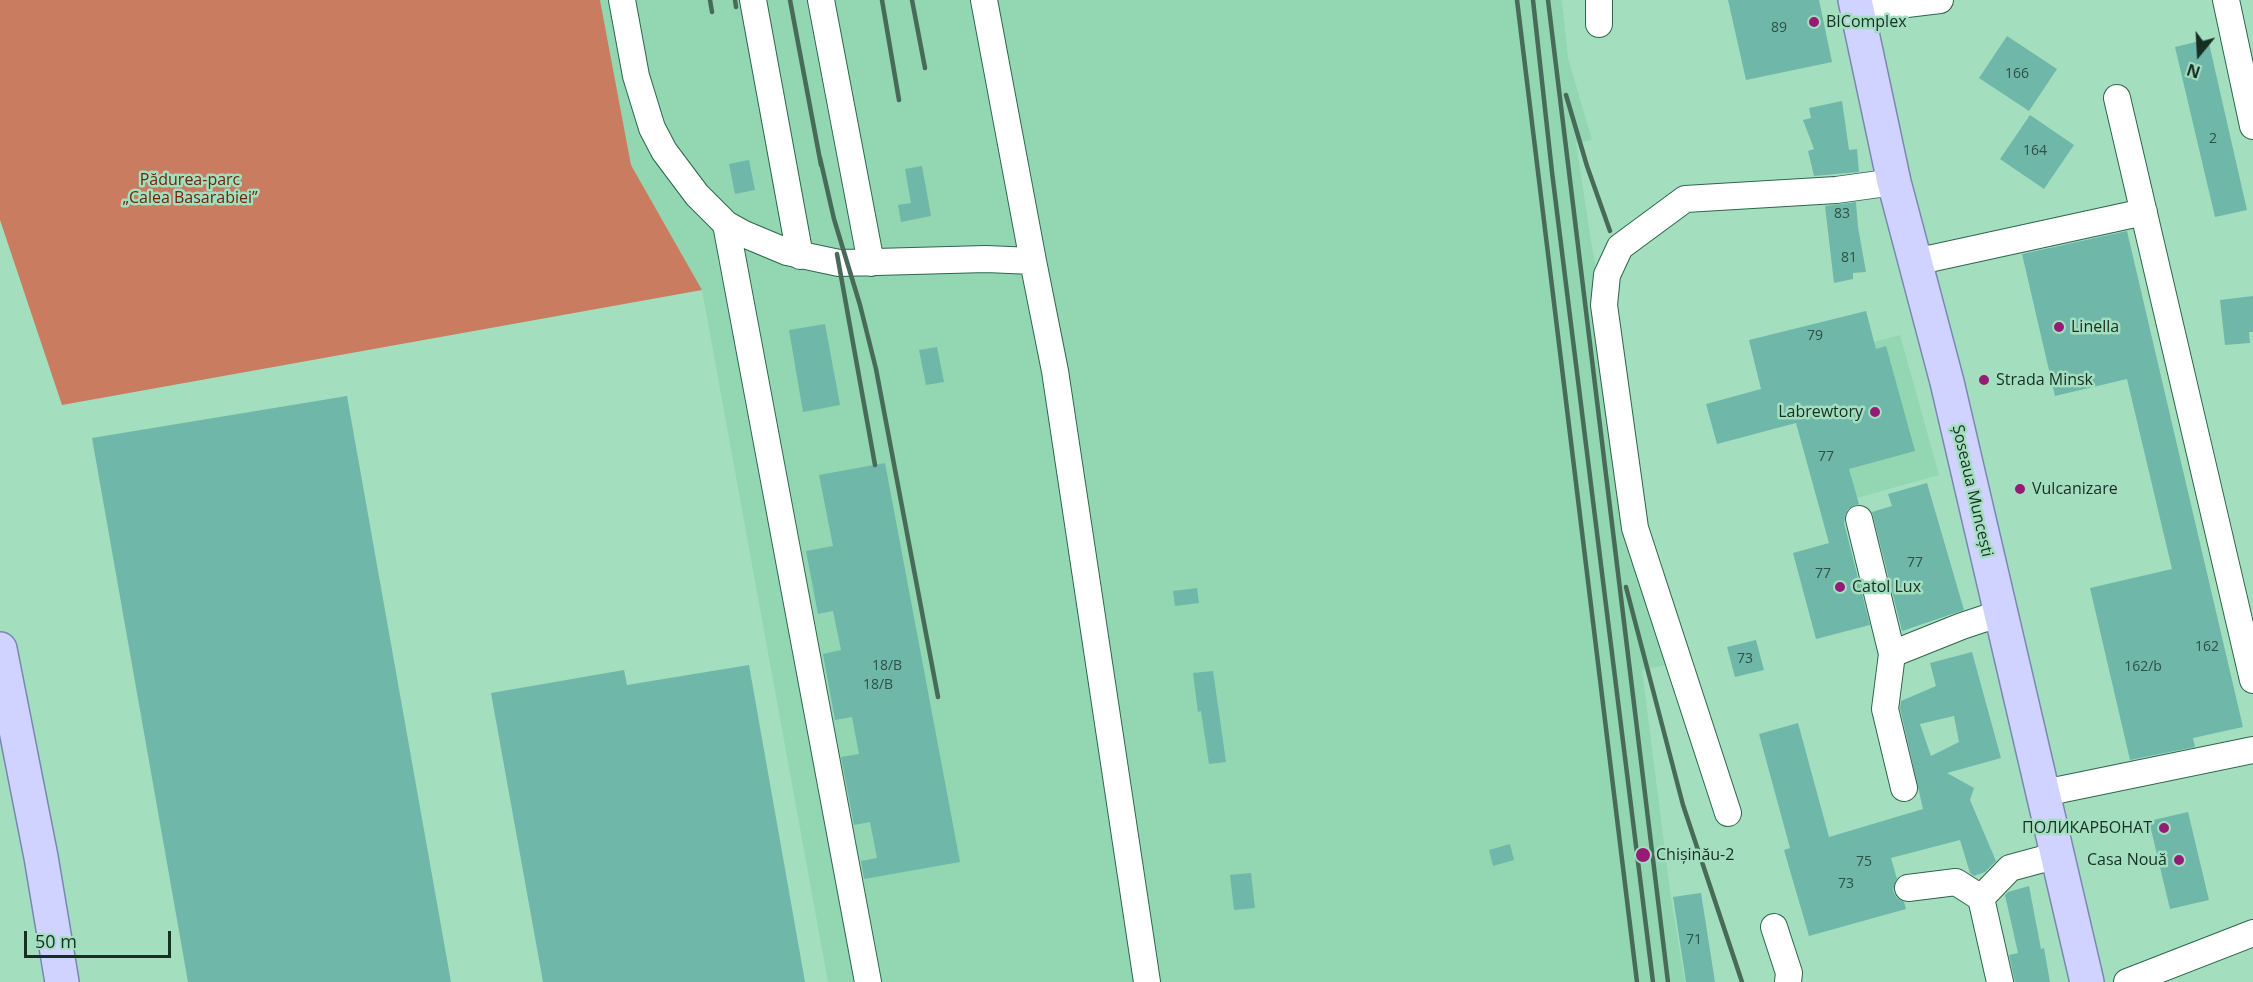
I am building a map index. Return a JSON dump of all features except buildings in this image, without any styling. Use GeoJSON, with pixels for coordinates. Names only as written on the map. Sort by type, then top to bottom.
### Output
{"type":"FeatureCollection","features":[{"type":"Feature","properties":{"kind":"main road","name":"Șoseaua Muncești"},"geometry":{"type":"LineString","coordinates":[[1856,5],[1894,182],[1947,382],[2087,982]]}},
{"type":"Feature","properties":{"kind":"main road"},"geometry":{"type":"LineString","coordinates":[[0,649],[41,857],[62,982]]}},
{"type":"Feature","properties":{"kind":"street"},"geometry":{"type":"LineString","coordinates":[[622,0],[636,76],[652,128],[664,151],[686,181],[726,224],[764,243],[800,256],[839,263],[987,259],[1032,261]]}},
{"type":"Feature","properties":{"kind":"street"},"geometry":{"type":"LineString","coordinates":[[753,0],[800,256]]}},
{"type":"Feature","properties":{"kind":"street"},"geometry":{"type":"LineString","coordinates":[[821,0],[871,263]]}},
{"type":"Feature","properties":{"kind":"street"},"geometry":{"type":"LineString","coordinates":[[984,0],[1032,261],[1055,371],[1147,982]]}},
{"type":"Feature","properties":{"kind":"street"},"geometry":{"type":"LineString","coordinates":[[1856,5],[1940,0]]}},
{"type":"Feature","properties":{"kind":"street"},"geometry":{"type":"LineString","coordinates":[[2226,0],[2253,126]]}},
{"type":"Feature","properties":{"kind":"street"},"geometry":{"type":"LineString","coordinates":[[2117,98],[2253,680]]}},
{"type":"Feature","properties":{"kind":"street"},"geometry":{"type":"LineString","coordinates":[[1728,813],[1635,528],[1604,305],[1607,275],[1620,247],[1684,199],[1825,190],[1894,182]]}},
{"type":"Feature","properties":{"kind":"street"},"geometry":{"type":"LineString","coordinates":[[1916,262],[2144,212]]}},
{"type":"Feature","properties":{"kind":"street"},"geometry":{"type":"LineString","coordinates":[[726,224],[868,982]]}},
{"type":"Feature","properties":{"kind":"street"},"geometry":{"type":"LineString","coordinates":[[1859,519],[1892,654],[1885,709],[1904,788]]}},
{"type":"Feature","properties":{"kind":"street"},"geometry":{"type":"LineString","coordinates":[[1892,654],[2001,613]]}},
{"type":"Feature","properties":{"kind":"street"},"geometry":{"type":"LineString","coordinates":[[2044,793],[2253,750]]}},
{"type":"Feature","properties":{"kind":"street"},"geometry":{"type":"LineString","coordinates":[[1981,898],[2010,868],[2058,855]]}},
{"type":"Feature","properties":{"kind":"street"},"geometry":{"type":"LineString","coordinates":[[1908,888],[1956,882],[1981,898],[2000,982]]}},
{"type":"Feature","properties":{"kind":"street"},"geometry":{"type":"LineString","coordinates":[[1774,927],[1789,973],[1788,982]]}},
{"type":"Feature","properties":{"kind":"street"},"geometry":{"type":"LineString","coordinates":[[2127,982],[2253,933]]}},
{"type":"Feature","properties":{"kind":"shaded area"},"geometry":{"type":"Polygon","coordinates":[[[600,0],[1562,0],[1568,58],[1592,140],[1576,143],[1591,241],[1632,470],[1674,663],[1642,670],[1671,898],[1685,982],[828,982],[702,290],[631,165],[600,0]]]}},
{"type":"Feature","properties":{"kind":"shaded area"},"geometry":{"type":"Polygon","coordinates":[[[1900,335],[1939,475],[1857,498],[1817,358],[1900,335]]]}},
{"type":"Feature","properties":{"kind":"green space","name":"Pădurea-parc „Calea Basarabiei”"},"geometry":{"type":"Polygon","coordinates":[[[0,0],[600,0],[631,165],[702,290],[62,405],[0,220],[0,0]]]}},
{"type":"Feature","properties":{"kind":"railway"},"geometry":{"type":"LineString","coordinates":[[710,0],[712,12]]}},
{"type":"Feature","properties":{"kind":"railway"},"geometry":{"type":"LineString","coordinates":[[735,0],[736,7]]}},
{"type":"Feature","properties":{"kind":"railway"},"geometry":{"type":"LineString","coordinates":[[790,0],[821,165]]}},
{"type":"Feature","properties":{"kind":"railway"},"geometry":{"type":"LineString","coordinates":[[882,0],[899,100]]}},
{"type":"Feature","properties":{"kind":"railway"},"geometry":{"type":"LineString","coordinates":[[912,0],[925,68]]}},
{"type":"Feature","properties":{"kind":"railway"},"geometry":{"type":"LineString","coordinates":[[1517,0],[1637,982]]}},
{"type":"Feature","properties":{"kind":"railway"},"geometry":{"type":"LineString","coordinates":[[1533,0],[1552,172],[1653,982]]}},
{"type":"Feature","properties":{"kind":"railway"},"geometry":{"type":"LineString","coordinates":[[1548,0],[1668,982]]}},
{"type":"Feature","properties":{"kind":"railway"},"geometry":{"type":"LineString","coordinates":[[1566,95],[1587,166],[1610,231]]}},
{"type":"Feature","properties":{"kind":"railway"},"geometry":{"type":"LineString","coordinates":[[820,158],[834,219],[860,305],[876,369],[938,697]]}},
{"type":"Feature","properties":{"kind":"railway"},"geometry":{"type":"LineString","coordinates":[[837,254],[875,465]]}},
{"type":"Feature","properties":{"kind":"railway"},"geometry":{"type":"LineString","coordinates":[[1626,587],[1683,805],[1742,982]]}},
{"type":"Feature","properties":{"kind":"place","name":"BIComplex"},"geometry":{"type":"Point","coordinates":[1814,22]}},
{"type":"Feature","properties":{"kind":"place","name":"Linella"},"geometry":{"type":"Point","coordinates":[2059,327]}},
{"type":"Feature","properties":{"kind":"place","name":"Strada Minsk"},"geometry":{"type":"Point","coordinates":[1984,380]}},
{"type":"Feature","properties":{"kind":"place","name":"Labrewtory"},"geometry":{"type":"Point","coordinates":[1875,412]}},
{"type":"Feature","properties":{"kind":"place","name":"Vulcanizare"},"geometry":{"type":"Point","coordinates":[2020,489]}},
{"type":"Feature","properties":{"kind":"place","name":"Catol Lux"},"geometry":{"type":"Point","coordinates":[1840,587]}},
{"type":"Feature","properties":{"kind":"place","name":"ПОЛИКАРБОНАТ"},"geometry":{"type":"Point","coordinates":[2164,828]}},
{"type":"Feature","properties":{"kind":"place","name":"Chișinău-2"},"geometry":{"type":"Point","coordinates":[1643,855]}},
{"type":"Feature","properties":{"kind":"place","name":"Casa Nouă"},"geometry":{"type":"Point","coordinates":[2179,860]}}]}
